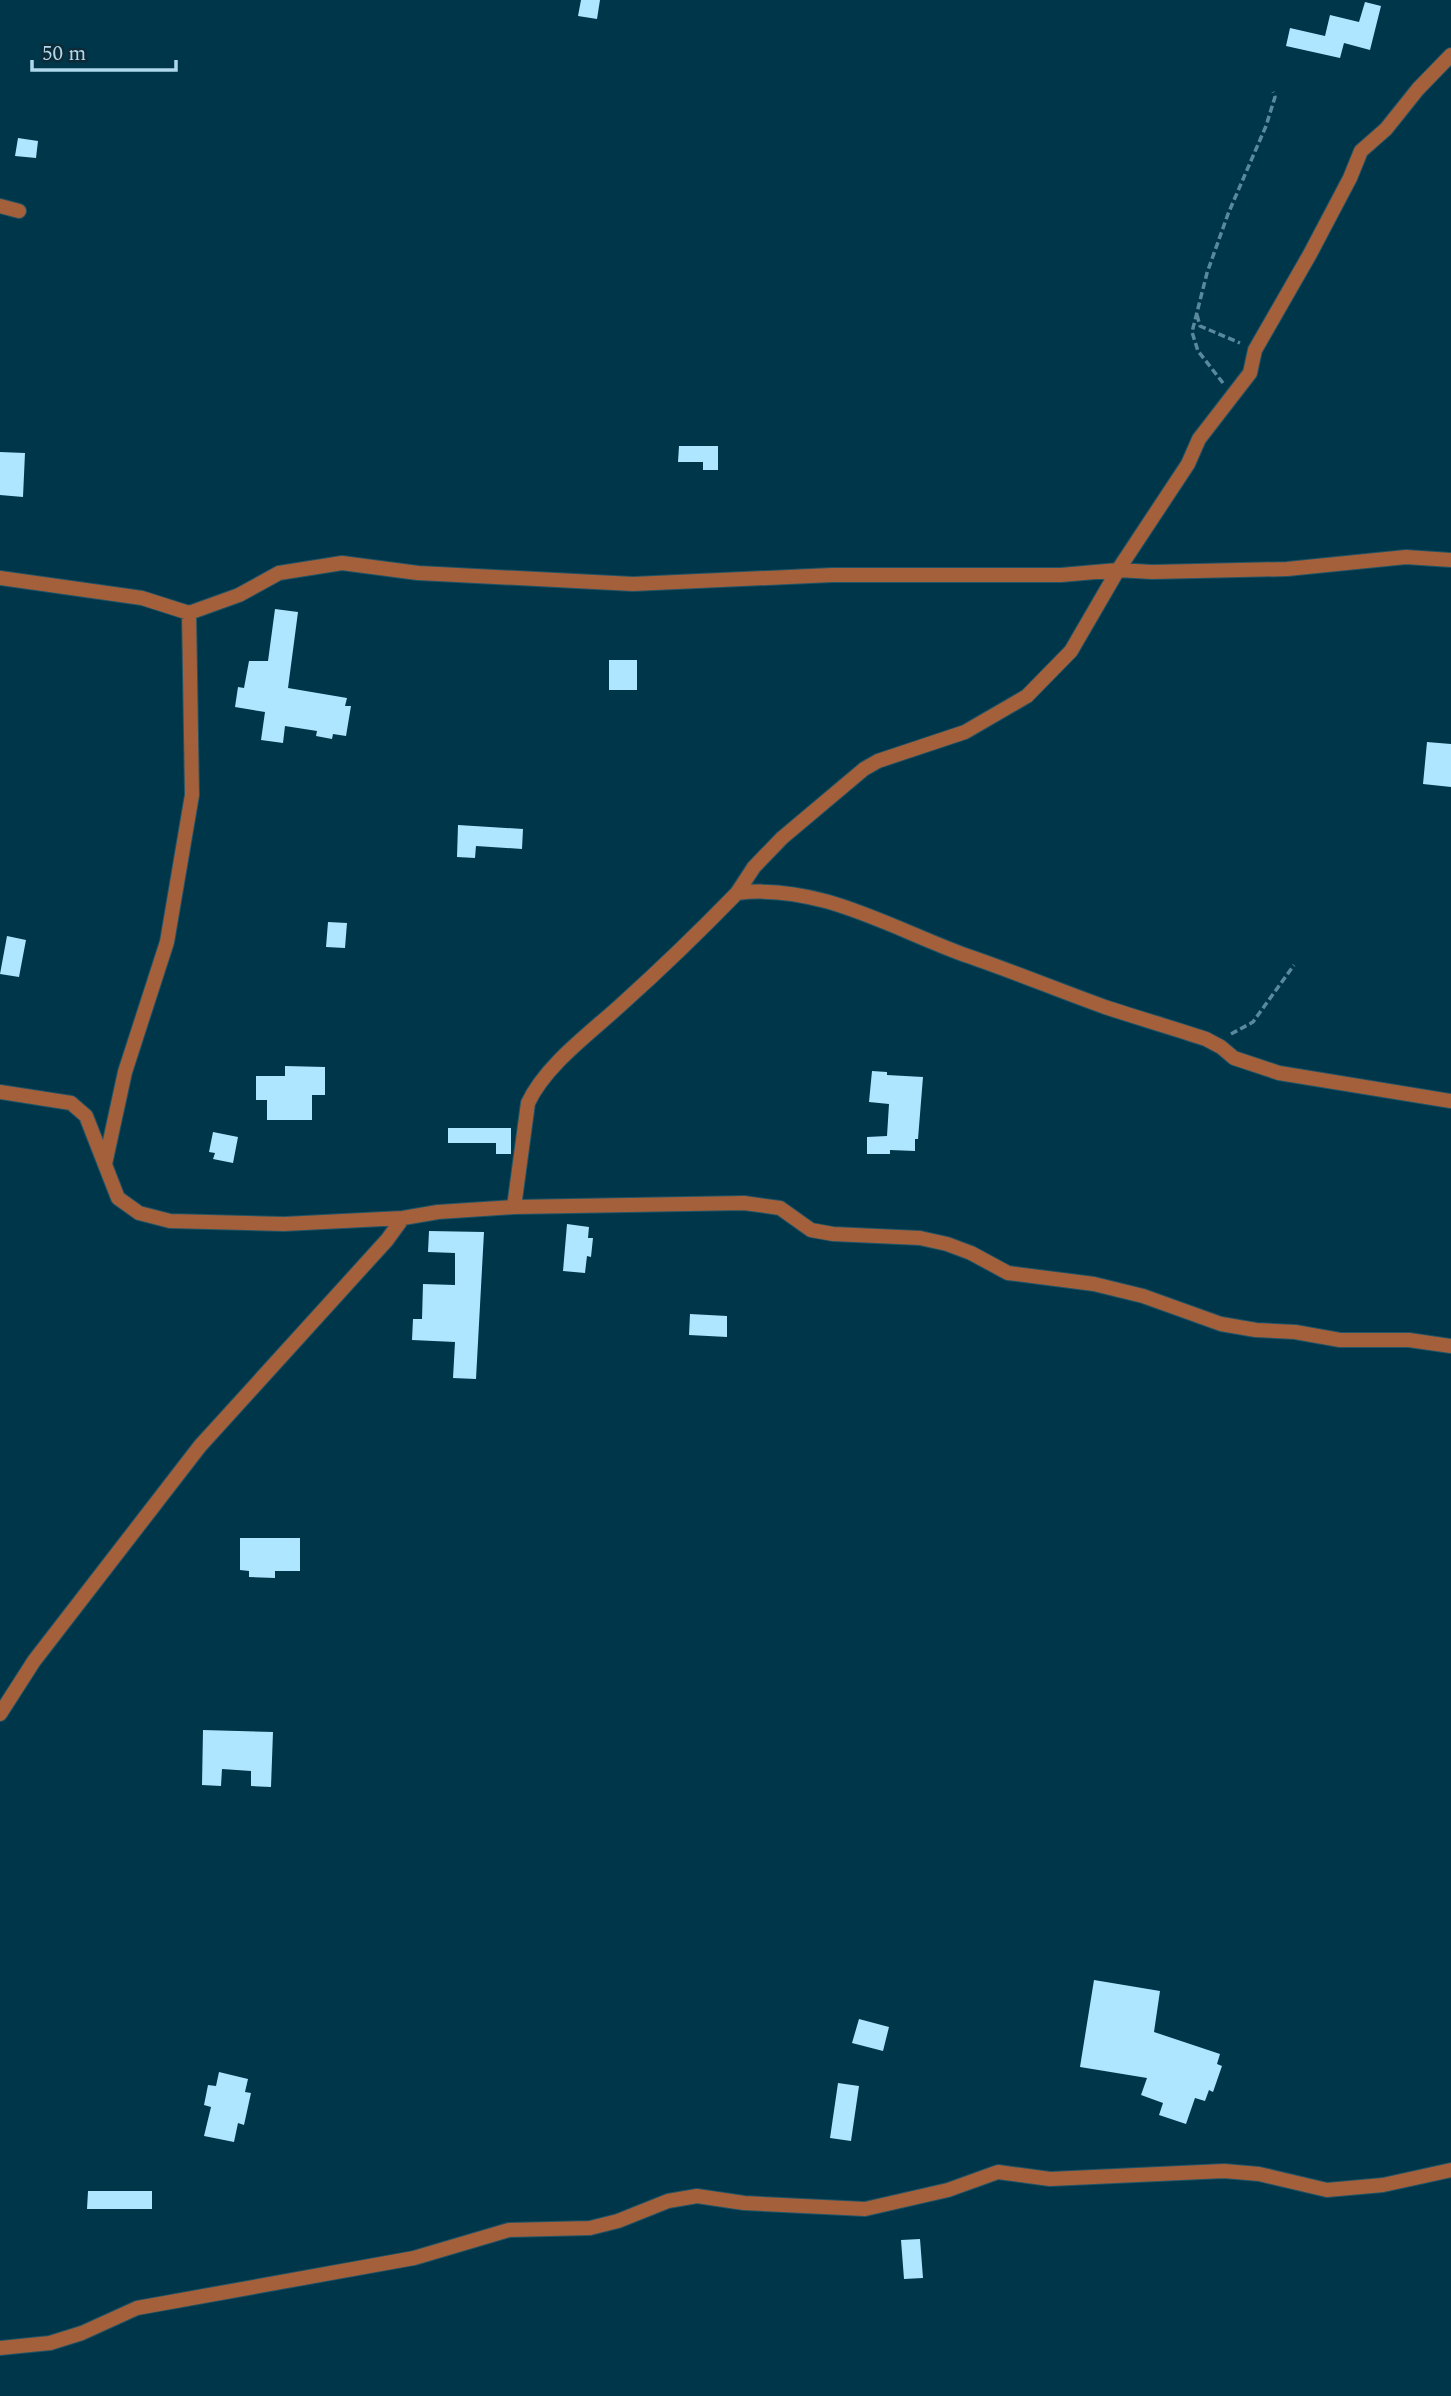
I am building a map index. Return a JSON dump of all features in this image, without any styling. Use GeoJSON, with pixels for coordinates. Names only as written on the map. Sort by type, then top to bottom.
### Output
{"type":"FeatureCollection","features":[{"type":"Feature","properties":{"kind":"street"},"geometry":{"type":"LineString","coordinates":[[514,1207],[528,1103],[535,1088],[556,1065],[684,948],[737,893],[754,867],[782,838],[864,768],[965,733],[1027,696],[1072,651],[1118,570],[1188,464],[1199,439],[1250,373],[1255,350],[1310,254],[1350,178],[1361,151],[1386,129],[1418,89],[1451,55]]}},
{"type":"Feature","properties":{"kind":"street"},"geometry":{"type":"LineString","coordinates":[[0,206],[19,211]]}},
{"type":"Feature","properties":{"kind":"street"},"geometry":{"type":"LineString","coordinates":[[0,578],[142,598],[189,613],[239,595],[279,573],[342,563],[418,573],[633,584],[832,575],[1061,575],[1118,570],[1152,572],[1287,569],[1406,557],[1451,560]]}},
{"type":"Feature","properties":{"kind":"street"},"geometry":{"type":"LineString","coordinates":[[104,1165],[125,1072],[167,942],[192,795],[189,613]]}},
{"type":"Feature","properties":{"kind":"street"},"geometry":{"type":"LineString","coordinates":[[737,893],[756,891],[793,894],[843,906],[1101,1005],[1214,1043],[1234,1058],[1279,1073],[1451,1101]]}},
{"type":"Feature","properties":{"kind":"street"},"geometry":{"type":"LineString","coordinates":[[0,1092],[72,1103],[86,1116],[118,1198],[139,1213],[170,1221],[284,1224],[403,1218],[438,1212],[514,1207],[744,1203],[780,1208],[811,1230],[833,1234],[920,1238],[947,1244],[971,1253],[1008,1273],[1094,1284],[1143,1296],[1222,1324],[1340,1340],[1409,1340],[1451,1346]]}},
{"type":"Feature","properties":{"kind":"street"},"geometry":{"type":"LineString","coordinates":[[0,1714],[34,1661],[200,1446],[387,1240],[403,1218]]}},
{"type":"Feature","properties":{"kind":"street"},"geometry":{"type":"LineString","coordinates":[[0,2348],[50,2343],[82,2333],[137,2308],[414,2258],[509,2230],[590,2228],[618,2221],[668,2201],[697,2196],[744,2203],[796,2203],[865,2209],[948,2190],[998,2172],[1051,2179],[1224,2171],[1259,2174],[1327,2190],[1383,2185],[1451,2171]]}},
{"type":"Feature","properties":{"kind":"path"},"geometry":{"type":"LineString","coordinates":[[1234,395],[1212,372],[1198,351],[1192,332],[1207,274],[1228,214],[1266,126],[1275,97],[1273,92]]}},
{"type":"Feature","properties":{"kind":"path"},"geometry":{"type":"LineString","coordinates":[[1196,314],[1199,326],[1255,350]]}},
{"type":"Feature","properties":{"kind":"path"},"geometry":{"type":"LineString","coordinates":[[1214,1043],[1253,1022],[1294,965]]}},
{"type":"Feature","properties":{"kind":"building"},"geometry":{"type":"Polygon","coordinates":[[[581,0],[600,0],[597,19],[578,16],[581,0]]]}},
{"type":"Feature","properties":{"kind":"building"},"geometry":{"type":"Polygon","coordinates":[[[1365,2],[1381,6],[1370,50],[1344,43],[1340,58],[1286,46],[1290,28],[1325,36],[1330,15],[1359,22],[1365,2]]]}},
{"type":"Feature","properties":{"kind":"building"},"geometry":{"type":"Polygon","coordinates":[[[18,138],[38,141],[36,158],[15,156],[18,138]]]}},
{"type":"Feature","properties":{"kind":"building"},"geometry":{"type":"Polygon","coordinates":[[[679,446],[718,446],[718,470],[703,470],[703,462],[678,462],[679,446]]]}},
{"type":"Feature","properties":{"kind":"building"},"geometry":{"type":"Polygon","coordinates":[[[0,452],[25,453],[23,497],[0,495],[0,452]]]}},
{"type":"Feature","properties":{"kind":"building"},"geometry":{"type":"Polygon","coordinates":[[[275,609],[298,612],[288,688],[347,698],[345,706],[351,706],[346,736],[333,734],[332,739],[316,736],[317,731],[285,726],[283,743],[261,740],[265,712],[235,707],[238,687],[244,688],[249,661],[268,661],[275,609]]]}},
{"type":"Feature","properties":{"kind":"building"},"geometry":{"type":"Polygon","coordinates":[[[609,660],[637,660],[637,690],[609,690],[609,660]]]}},
{"type":"Feature","properties":{"kind":"building"},"geometry":{"type":"Polygon","coordinates":[[[1427,742],[1451,744],[1451,787],[1423,784],[1427,742]]]}},
{"type":"Feature","properties":{"kind":"building"},"geometry":{"type":"Polygon","coordinates":[[[458,825],[523,829],[522,849],[476,846],[475,858],[457,857],[458,825]]]}},
{"type":"Feature","properties":{"kind":"building"},"geometry":{"type":"Polygon","coordinates":[[[328,922],[347,923],[345,948],[326,947],[328,922]]]}},
{"type":"Feature","properties":{"kind":"building"},"geometry":{"type":"Polygon","coordinates":[[[7,936],[26,940],[19,977],[0,974],[7,936]]]}},
{"type":"Feature","properties":{"kind":"building"},"geometry":{"type":"Polygon","coordinates":[[[285,1066],[325,1067],[325,1095],[312,1095],[312,1120],[267,1120],[267,1100],[256,1100],[256,1076],[285,1076],[285,1066]]]}},
{"type":"Feature","properties":{"kind":"building"},"geometry":{"type":"Polygon","coordinates":[[[872,1071],[887,1072],[887,1075],[923,1077],[915,1151],[890,1150],[890,1154],[867,1154],[867,1137],[887,1136],[889,1104],[869,1102],[872,1071]]]}},
{"type":"Feature","properties":{"kind":"building"},"geometry":{"type":"Polygon","coordinates":[[[448,1128],[511,1128],[511,1154],[496,1154],[496,1143],[448,1143],[448,1128]]]}},
{"type":"Feature","properties":{"kind":"building"},"geometry":{"type":"Polygon","coordinates":[[[213,1132],[238,1137],[233,1163],[213,1159],[215,1153],[209,1152],[213,1132]]]}},
{"type":"Feature","properties":{"kind":"building"},"geometry":{"type":"Polygon","coordinates":[[[567,1224],[589,1227],[588,1238],[593,1238],[591,1257],[587,1256],[585,1273],[563,1271],[567,1224]]]}},
{"type":"Feature","properties":{"kind":"building"},"geometry":{"type":"Polygon","coordinates":[[[429,1231],[484,1232],[476,1379],[453,1378],[455,1342],[412,1340],[413,1319],[422,1319],[423,1284],[455,1285],[455,1253],[428,1252],[429,1231]]]}},
{"type":"Feature","properties":{"kind":"building"},"geometry":{"type":"Polygon","coordinates":[[[690,1314],[727,1316],[727,1337],[689,1335],[690,1314]]]}},
{"type":"Feature","properties":{"kind":"building"},"geometry":{"type":"Polygon","coordinates":[[[240,1538],[300,1538],[300,1571],[275,1571],[275,1578],[249,1577],[249,1571],[240,1570],[240,1538]]]}},
{"type":"Feature","properties":{"kind":"building"},"geometry":{"type":"Polygon","coordinates":[[[203,1730],[273,1732],[271,1787],[251,1786],[251,1771],[222,1769],[221,1786],[202,1785],[203,1730]]]}},
{"type":"Feature","properties":{"kind":"building"},"geometry":{"type":"Polygon","coordinates":[[[1094,1980],[1160,1991],[1154,2032],[1220,2054],[1217,2064],[1222,2066],[1213,2092],[1209,2090],[1205,2101],[1195,2098],[1186,2124],[1159,2115],[1163,2103],[1141,2095],[1147,2078],[1080,2067],[1094,1980]]]}},
{"type":"Feature","properties":{"kind":"building"},"geometry":{"type":"Polygon","coordinates":[[[859,2019],[889,2027],[883,2051],[852,2043],[859,2019]]]}},
{"type":"Feature","properties":{"kind":"building"},"geometry":{"type":"Polygon","coordinates":[[[219,2072],[248,2079],[245,2092],[251,2093],[244,2125],[238,2123],[234,2142],[204,2136],[211,2107],[204,2105],[208,2085],[216,2086],[219,2072]]]}},
{"type":"Feature","properties":{"kind":"building"},"geometry":{"type":"Polygon","coordinates":[[[838,2083],[859,2086],[851,2141],[830,2138],[838,2083]]]}},
{"type":"Feature","properties":{"kind":"building"},"geometry":{"type":"Polygon","coordinates":[[[88,2191],[152,2191],[152,2209],[87,2209],[88,2191]]]}},
{"type":"Feature","properties":{"kind":"building"},"geometry":{"type":"Polygon","coordinates":[[[920,2239],[923,2278],[904,2279],[901,2240],[920,2239]]]}}]}
